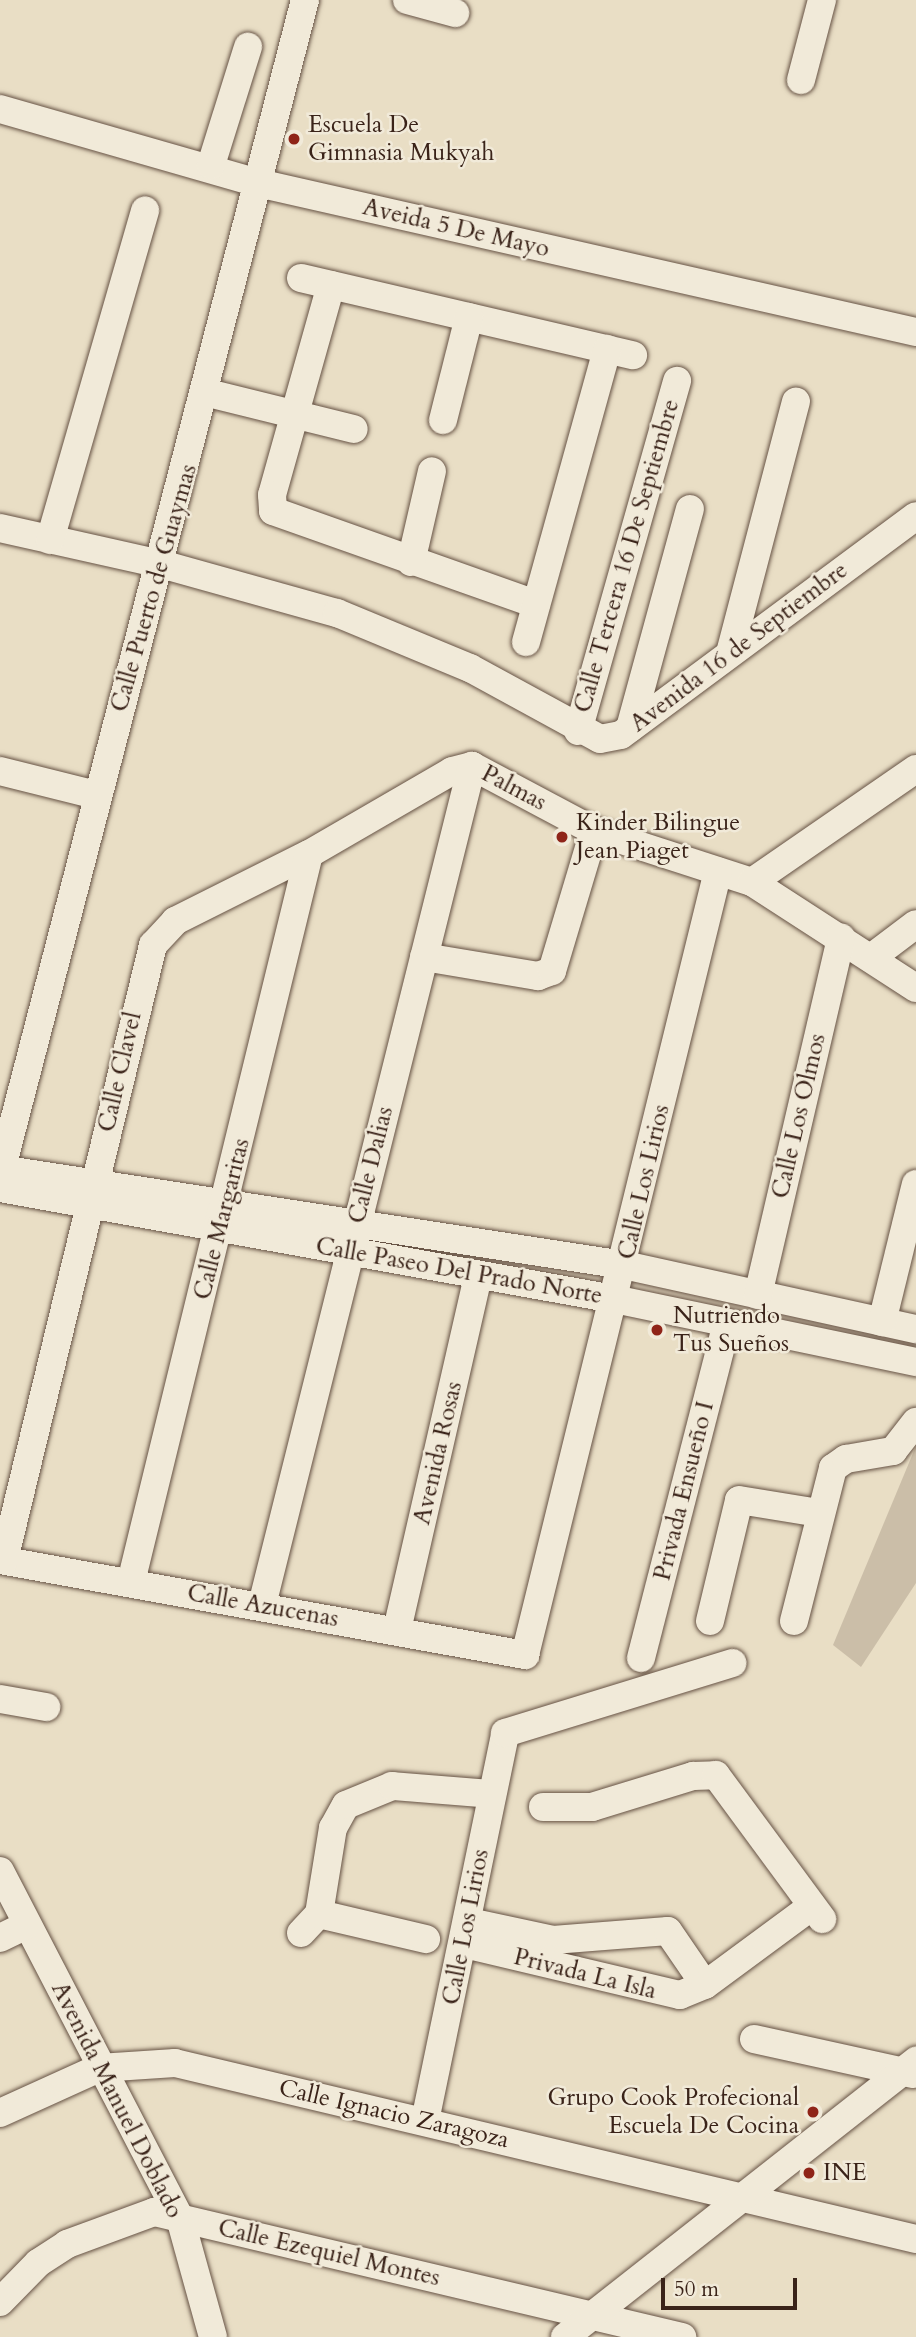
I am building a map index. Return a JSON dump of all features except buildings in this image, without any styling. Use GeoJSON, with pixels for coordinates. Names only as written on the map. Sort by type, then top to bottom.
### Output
{"type":"FeatureCollection","features":[{"type":"Feature","properties":{"kind":"street","name":"Calle Puerto de Guaymas"},"geometry":{"type":"LineString","coordinates":[[0,1175],[96,795],[208,393],[305,0]]}},
{"type":"Feature","properties":{"kind":"street"},"geometry":{"type":"LineString","coordinates":[[407,0],[455,13]]}},
{"type":"Feature","properties":{"kind":"street"},"geometry":{"type":"LineString","coordinates":[[801,80],[822,0]]}},
{"type":"Feature","properties":{"kind":"street"},"geometry":{"type":"LineString","coordinates":[[211,165],[248,47]]}},
{"type":"Feature","properties":{"kind":"street","name":"Aveida 5 De Mayo"},"geometry":{"type":"LineString","coordinates":[[1,111],[211,165],[258,183],[916,332]]}},
{"type":"Feature","properties":{"kind":"street"},"geometry":{"type":"LineString","coordinates":[[50,540],[145,210]]}},
{"type":"Feature","properties":{"kind":"street"},"geometry":{"type":"LineString","coordinates":[[301,278],[620,352],[536,604],[526,642]]}},
{"type":"Feature","properties":{"kind":"street"},"geometry":{"type":"LineString","coordinates":[[331,285],[293,414],[274,511],[411,562],[536,604]]}},
{"type":"Feature","properties":{"kind":"street"},"geometry":{"type":"LineString","coordinates":[[443,420],[469,317]]}},
{"type":"Feature","properties":{"kind":"street","name":"Calle Tercera 16 De Septiembre"},"geometry":{"type":"LineString","coordinates":[[578,730],[677,381]]}},
{"type":"Feature","properties":{"kind":"street"},"geometry":{"type":"LineString","coordinates":[[208,393],[354,429]]}},
{"type":"Feature","properties":{"kind":"street"},"geometry":{"type":"LineString","coordinates":[[730,653],[796,402]]}},
{"type":"Feature","properties":{"kind":"street"},"geometry":{"type":"LineString","coordinates":[[411,562],[432,471]]}},
{"type":"Feature","properties":{"kind":"street"},"geometry":{"type":"LineString","coordinates":[[630,728],[690,509]]}},
{"type":"Feature","properties":{"kind":"street","name":"Avenida 16 de Septiembre"},"geometry":{"type":"LineString","coordinates":[[0,528],[161,564],[380,630],[470,668],[578,730],[609,739],[630,728],[916,516]]}},
{"type":"Feature","properties":{"kind":"street","name":"Palmas"},"geometry":{"type":"LineString","coordinates":[[472,766],[594,831],[752,882],[841,937],[916,988]]}},
{"type":"Feature","properties":{"kind":"street","name":"Calle Clavel"},"geometry":{"type":"LineString","coordinates":[[2,1560],[146,962],[162,930],[309,854],[452,771],[472,766]]}},
{"type":"Feature","properties":{"kind":"street","name":"Calle Dalias"},"geometry":{"type":"LineString","coordinates":[[262,1605],[472,766]]}},
{"type":"Feature","properties":{"kind":"street"},"geometry":{"type":"LineString","coordinates":[[752,882],[916,769]]}},
{"type":"Feature","properties":{"kind":"street"},"geometry":{"type":"LineString","coordinates":[[0,771],[96,795]]}},
{"type":"Feature","properties":{"kind":"street"},"geometry":{"type":"LineString","coordinates":[[424,957],[538,976],[552,971],[594,831]]}},
{"type":"Feature","properties":{"kind":"street","name":"Calle Margaritas"},"geometry":{"type":"LineString","coordinates":[[131,1583],[220,1228],[309,854]]}},
{"type":"Feature","properties":{"kind":"street","name":"Calle Los Lirios"},"geometry":{"type":"LineString","coordinates":[[525,1655],[624,1265],[718,871]]}},
{"type":"Feature","properties":{"kind":"street"},"geometry":{"type":"LineString","coordinates":[[871,958],[916,925]]}},
{"type":"Feature","properties":{"kind":"street","name":"Calle Los Olmos"},"geometry":{"type":"LineString","coordinates":[[758,1295],[841,937]]}},
{"type":"Feature","properties":{"kind":"street","name":"Calle Paseo Del Prado Norte"},"geometry":{"type":"LineString","coordinates":[[0,1175],[92,1192],[220,1228],[614,1299],[916,1362]]}},
{"type":"Feature","properties":{"kind":"street"},"geometry":{"type":"LineString","coordinates":[[883,1322],[916,1184]]}},
{"type":"Feature","properties":{"kind":"street","name":"Calle Paseo Del Prado Norte"},"geometry":{"type":"LineString","coordinates":[[92,1192],[226,1200],[624,1265],[916,1329]]}},
{"type":"Feature","properties":{"kind":"street","name":"Avenida Rosas"},"geometry":{"type":"LineString","coordinates":[[397,1630],[478,1276]]}},
{"type":"Feature","properties":{"kind":"street","name":"Privada Ensueño I"},"geometry":{"type":"LineString","coordinates":[[641,1658],[727,1323]]}},
{"type":"Feature","properties":{"kind":"street"},"geometry":{"type":"LineString","coordinates":[[794,1621],[819,1513],[839,1462],[892,1451],[916,1422]]}},
{"type":"Feature","properties":{"kind":"street"},"geometry":{"type":"LineString","coordinates":[[710,1621],[739,1500],[819,1513]]}},
{"type":"Feature","properties":{"kind":"street","name":"Calle Azucenas"},"geometry":{"type":"LineString","coordinates":[[2,1560],[262,1605],[525,1655]]}},
{"type":"Feature","properties":{"kind":"street","name":"Calle Los Lirios"},"geometry":{"type":"LineString","coordinates":[[425,2121],[466,1933],[505,1732],[732,1663]]}},
{"type":"Feature","properties":{"kind":"street"},"geometry":{"type":"LineString","coordinates":[[0,1699],[46,1707]]}},
{"type":"Feature","properties":{"kind":"street","name":"Privada La Isla"},"geometry":{"type":"LineString","coordinates":[[466,1933],[538,1950],[669,1994],[705,1985],[818,1914],[716,1776],[693,1776],[592,1807],[543,1807]]}},
{"type":"Feature","properties":{"kind":"street"},"geometry":{"type":"LineString","coordinates":[[426,1939],[310,1924],[332,1828],[346,1805],[392,1786],[492,1794]]}},
{"type":"Feature","properties":{"kind":"street","name":"Avenida Manuel Doblado"},"geometry":{"type":"LineString","coordinates":[[0,1871],[99,2068],[180,2218],[214,2337]]}},
{"type":"Feature","properties":{"kind":"street"},"geometry":{"type":"LineString","coordinates":[[0,1938],[27,1925]]}},
{"type":"Feature","properties":{"kind":"street","name":"Privada La Isla"},"geometry":{"type":"LineString","coordinates":[[538,1950],[668,1931],[705,1985]]}},
{"type":"Feature","properties":{"kind":"street"},"geometry":{"type":"LineString","coordinates":[[754,2039],[911,2069]]}},
{"type":"Feature","properties":{"kind":"street","name":"Calle Ignacio Zaragoza"},"geometry":{"type":"LineString","coordinates":[[0,2113],[99,2068],[175,2063],[916,2239]]}},
{"type":"Feature","properties":{"kind":"street"},"geometry":{"type":"LineString","coordinates":[[565,2337],[741,2197],[911,2069]]}},
{"type":"Feature","properties":{"kind":"street","name":"Calle Ezequiel Montes"},"geometry":{"type":"LineString","coordinates":[[0,2302],[38,2263],[67,2245],[134,2215],[180,2218],[682,2337]]}},
{"type":"Feature","properties":{"kind":"shaded area"},"geometry":{"type":"Polygon","coordinates":[[[916,1446],[916,1583],[861,1667],[833,1645],[916,1446]]]}},
{"type":"Feature","properties":{"kind":"place","name":"Escuela De Gimnasia Mukyah"},"geometry":{"type":"Point","coordinates":[294,139]}},
{"type":"Feature","properties":{"kind":"place","name":"Kinder Bilingue Jean Piaget"},"geometry":{"type":"Point","coordinates":[562,837]}},
{"type":"Feature","properties":{"kind":"place","name":"Nutriendo Tus Sueños"},"geometry":{"type":"Point","coordinates":[657,1330]}},
{"type":"Feature","properties":{"kind":"place","name":"Grupo Cook Profecional Escuela De Cocina"},"geometry":{"type":"Point","coordinates":[813,2112]}},
{"type":"Feature","properties":{"kind":"place","name":"INE"},"geometry":{"type":"Point","coordinates":[809,2173]}}]}
